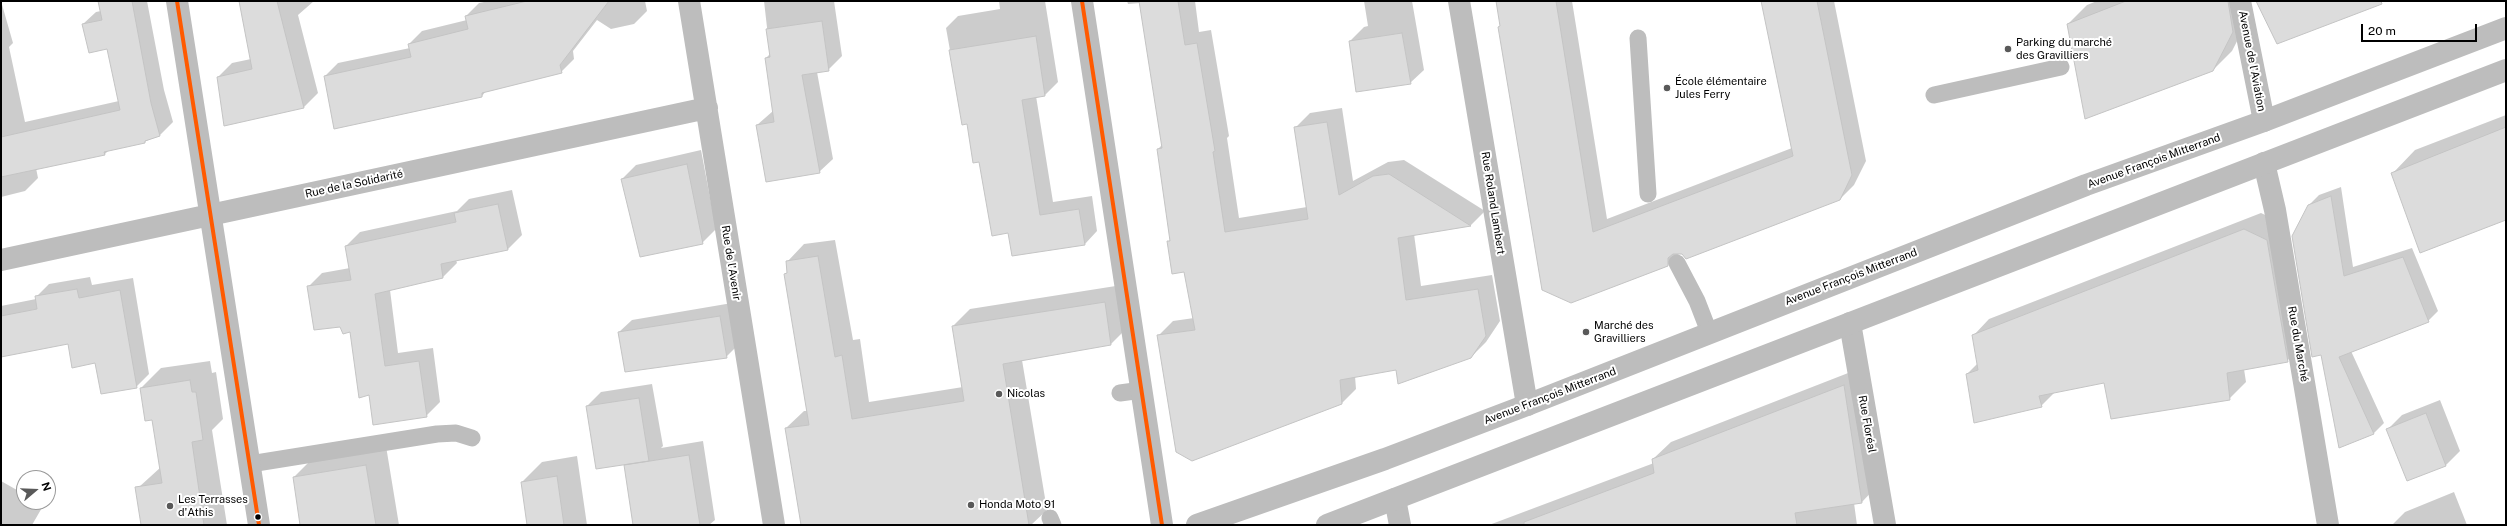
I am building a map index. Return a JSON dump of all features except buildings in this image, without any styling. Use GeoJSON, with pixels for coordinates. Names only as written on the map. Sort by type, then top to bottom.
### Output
{"type":"FeatureCollection","features":[{"type":"Feature","properties":{"kind":"street"},"geometry":{"type":"LineString","coordinates":[[177,1],[259,525]]}},
{"type":"Feature","properties":{"kind":"street","name":"Rue de l'Avenir"},"geometry":{"type":"LineString","coordinates":[[688,1],[707,108],[774,525]]}},
{"type":"Feature","properties":{"kind":"street"},"geometry":{"type":"LineString","coordinates":[[1082,1],[1162,525]]}},
{"type":"Feature","properties":{"kind":"street","name":"Rue Roland Lambert"},"geometry":{"type":"LineString","coordinates":[[1459,1],[1528,405]]}},
{"type":"Feature","properties":{"kind":"street","name":"Avenue de l'Aviation"},"geometry":{"type":"LineString","coordinates":[[2240,1],[2264,121]]}},
{"type":"Feature","properties":{"kind":"street","name":"Avenue François Mitterrand"},"geometry":{"type":"LineString","coordinates":[[1197,525],[1528,405],[1709,332],[2080,188],[2264,121],[2506,28]]}},
{"type":"Feature","properties":{"kind":"street"},"geometry":{"type":"LineString","coordinates":[[1327,525],[2506,70]]}},
{"type":"Feature","properties":{"kind":"street","name":"Rue de la Solidarité"},"geometry":{"type":"LineString","coordinates":[[1,260],[707,108]]}},
{"type":"Feature","properties":{"kind":"street","name":"Rue du Marché"},"geometry":{"type":"LineString","coordinates":[[2264,163],[2275,210],[2328,525]]}},
{"type":"Feature","properties":{"kind":"street","name":"Rue Floréal"},"geometry":{"type":"LineString","coordinates":[[1850,323],[1885,525]]}},
{"type":"Feature","properties":{"kind":"street"},"geometry":{"type":"LineString","coordinates":[[1395,499],[1400,525]]}},
{"type":"Feature","properties":{"kind":"lane"},"geometry":{"type":"LineString","coordinates":[[1638,38],[1648,194]]}},
{"type":"Feature","properties":{"kind":"lane"},"geometry":{"type":"LineString","coordinates":[[1934,95],[2061,67]]}},
{"type":"Feature","properties":{"kind":"lane"},"geometry":{"type":"LineString","coordinates":[[1677,263],[1697,301],[1709,332]]}},
{"type":"Feature","properties":{"kind":"lane"},"geometry":{"type":"LineString","coordinates":[[1120,393],[1142,390]]}},
{"type":"Feature","properties":{"kind":"lane"},"geometry":{"type":"LineString","coordinates":[[250,464],[437,434],[456,434],[472,438]]}},
{"type":"Feature","properties":{"kind":"transit line"},"geometry":{"type":"LineString","coordinates":[[177,1],[259,525]]}},
{"type":"Feature","properties":{"kind":"transit line"},"geometry":{"type":"LineString","coordinates":[[1082,1],[1162,525]]}},
{"type":"Feature","properties":{"kind":"place","name":"Parking du marché des Gravilliers"},"geometry":{"type":"Point","coordinates":[2008,49]}},
{"type":"Feature","properties":{"kind":"place","name":"École élémentaire Jules Ferry"},"geometry":{"type":"Point","coordinates":[1667,88]}},
{"type":"Feature","properties":{"kind":"place","name":"Marché des Gravilliers"},"geometry":{"type":"Point","coordinates":[1586,332]}},
{"type":"Feature","properties":{"kind":"place","name":"Nicolas"},"geometry":{"type":"Point","coordinates":[999,394]}},
{"type":"Feature","properties":{"kind":"place","name":"Honda Moto 91"},"geometry":{"type":"Point","coordinates":[971,505]}},
{"type":"Feature","properties":{"kind":"place","name":"Les Terrasses d'Athis"},"geometry":{"type":"Point","coordinates":[170,506]}}]}
